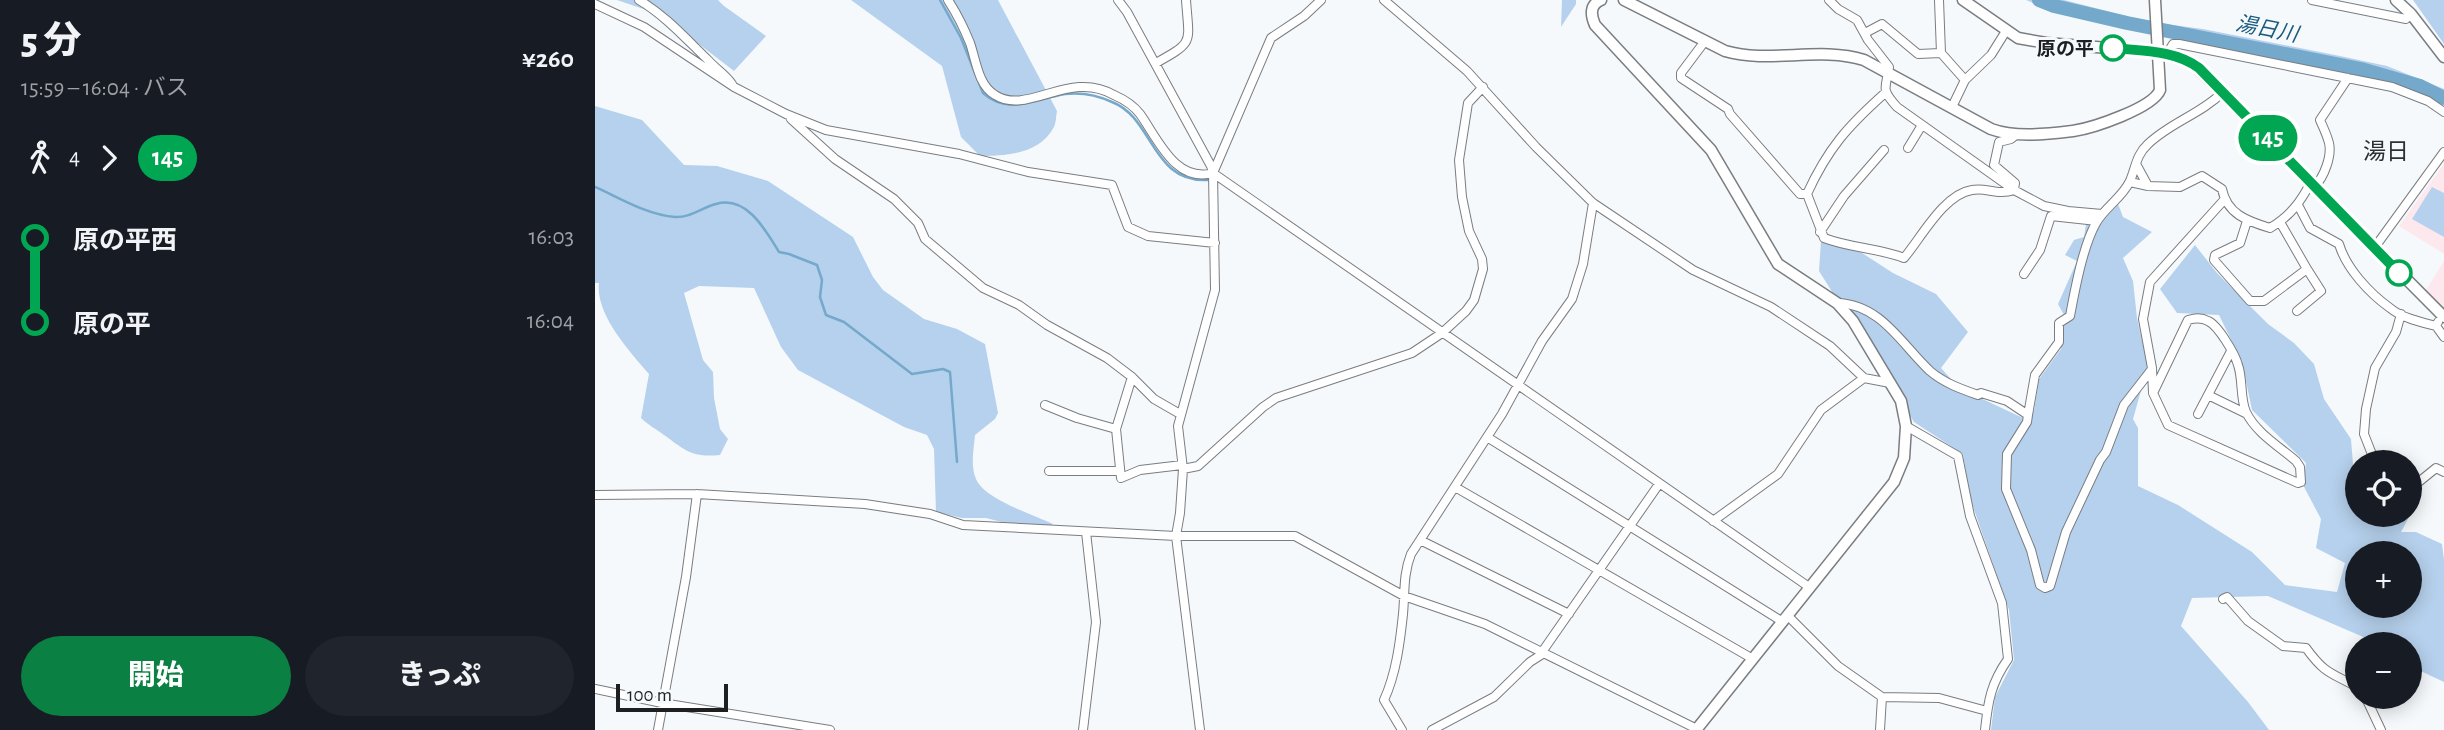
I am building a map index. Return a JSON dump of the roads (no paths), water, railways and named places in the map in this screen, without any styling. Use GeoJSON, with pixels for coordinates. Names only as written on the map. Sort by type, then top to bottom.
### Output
{"type":"FeatureCollection","features":[{"type":"Feature","properties":{"kind":"street"},"geometry":{"type":"LineString","coordinates":[[639,0],[677,29],[711,64],[725,74],[734,87]]}},
{"type":"Feature","properties":{"kind":"street"},"geometry":{"type":"LineString","coordinates":[[948,0],[959,17],[985,85],[994,95],[1011,102],[1071,86],[1094,87],[1112,93],[1139,112],[1160,147],[1172,160],[1190,173],[1204,176],[1213,173],[1271,38],[1304,16],[1321,0]]}},
{"type":"Feature","properties":{"kind":"street"},"geometry":{"type":"LineString","coordinates":[[1118,0],[1156,63],[1213,173],[1215,290],[1178,426],[1183,467],[1176,536],[1200,730]]}},
{"type":"Feature","properties":{"kind":"street"},"geometry":{"type":"LineString","coordinates":[[1156,63],[1184,47],[1189,38],[1187,0]]}},
{"type":"Feature","properties":{"kind":"street"},"geometry":{"type":"LineString","coordinates":[[1384,0],[1483,87],[1536,147],[1593,204],[1693,270],[1771,307],[1830,346],[1864,378],[1890,383]]}},
{"type":"Feature","properties":{"kind":"street"},"geometry":{"type":"LineString","coordinates":[[595,495],[697,494],[865,503],[930,514],[964,525],[1176,536],[1295,536],[1404,596],[1485,624],[1697,729],[1894,482],[1904,458],[1906,426],[1901,401],[1853,321],[1837,303],[1778,264],[1711,150],[1595,25],[1591,15],[1593,8],[1601,0]]}},
{"type":"Feature","properties":{"kind":"street"},"geometry":{"type":"LineString","coordinates":[[1624,0],[1741,56],[1852,56],[1889,72],[1991,129],[2017,134],[2081,129],[2137,109],[2153,100],[2160,90],[2162,53],[2157,36],[2155,0]]}},
{"type":"Feature","properties":{"kind":"street"},"geometry":{"type":"LineString","coordinates":[[1829,0],[1857,20],[1889,66],[1884,82],[1885,93],[1897,107],[2014,190],[2044,206],[2100,218]]}},
{"type":"Feature","properties":{"kind":"street"},"geometry":{"type":"LineString","coordinates":[[1939,0],[1941,53],[1965,80]]}},
{"type":"Feature","properties":{"kind":"street"},"geometry":{"type":"LineString","coordinates":[[1963,0],[2018,38],[2162,53],[2192,63],[2375,247],[2440,319],[2444,337]]}},
{"type":"Feature","properties":{"kind":"street"},"geometry":{"type":"LineString","coordinates":[[2312,0],[2406,19],[2411,14]]}},
{"type":"Feature","properties":{"kind":"street"},"geometry":{"type":"LineString","coordinates":[[2396,0],[2411,14],[2444,57]]}},
{"type":"Feature","properties":{"kind":"street"},"geometry":{"type":"LineString","coordinates":[[595,4],[644,27],[734,87],[786,114],[826,130],[959,154],[1028,173],[1112,185],[1128,227],[1148,236],[1215,243]]}},
{"type":"Feature","properties":{"kind":"street"},"geometry":{"type":"LineString","coordinates":[[1865,33],[1882,24],[1918,54],[1941,53]]}},
{"type":"Feature","properties":{"kind":"street"},"geometry":{"type":"LineString","coordinates":[[1952,107],[1965,80],[1991,55],[2006,31]]}},
{"type":"Feature","properties":{"kind":"street"},"geometry":{"type":"LineString","coordinates":[[1705,41],[1681,78],[1728,109],[1800,194],[1808,194]]}},
{"type":"Feature","properties":{"kind":"street"},"geometry":{"type":"LineString","coordinates":[[2162,53],[2173,44],[2179,44],[2392,87],[2428,100],[2444,112]]}},
{"type":"Feature","properties":{"kind":"street"},"geometry":{"type":"LineString","coordinates":[[2130,182],[2148,186],[2180,187],[2202,176],[2222,189],[2224,200],[2247,221],[2270,228],[2298,205],[2313,184],[2322,179],[2329,144],[2320,120],[2348,78]]}},
{"type":"Feature","properties":{"kind":"street"},"geometry":{"type":"LineString","coordinates":[[1132,377],[1116,429],[1121,478],[1140,470],[1198,467],[1276,398],[1412,353],[1442,333],[1466,311],[1473,300],[1483,270],[1482,258],[1469,231],[1462,197],[1459,160],[1468,103],[1483,87]]}},
{"type":"Feature","properties":{"kind":"street"},"geometry":{"type":"LineString","coordinates":[[2152,368],[2119,415],[2106,452],[2066,531],[2050,586],[2046,588],[2040,584],[2031,550],[2006,489],[2007,454],[2027,422],[2035,375],[2056,349],[2059,342],[2059,323],[2070,316],[2075,284],[2100,218],[2117,201],[2130,182],[2139,154],[2166,129],[2208,106],[2223,92]]}},
{"type":"Feature","properties":{"kind":"street"},"geometry":{"type":"LineString","coordinates":[[1885,93],[1851,124],[1832,148],[1808,194],[1824,238],[1840,245],[1882,251],[1904,258],[1946,204],[1961,194],[1973,189],[2004,193],[2014,190]]}},
{"type":"Feature","properties":{"kind":"street"},"geometry":{"type":"LineString","coordinates":[[786,114],[835,159],[894,199],[918,223],[925,239],[983,288],[1019,305],[1047,325],[1107,358],[1132,377],[1154,399],[1180,414]]}},
{"type":"Feature","properties":{"kind":"street"},"geometry":{"type":"LineString","coordinates":[[1908,148],[1922,125]]}},
{"type":"Feature","properties":{"kind":"street"},"geometry":{"type":"LineString","coordinates":[[2014,190],[2015,183],[1994,165],[1999,142],[2011,139],[2017,134]]}},
{"type":"Feature","properties":{"kind":"street"},"geometry":{"type":"LineString","coordinates":[[1820,232],[1844,196],[1884,150]]}},
{"type":"Feature","properties":{"kind":"street"},"geometry":{"type":"LineString","coordinates":[[2375,247],[2444,152]]}},
{"type":"Feature","properties":{"kind":"street"},"geometry":{"type":"LineString","coordinates":[[2136,164],[2148,186]]}},
{"type":"Feature","properties":{"kind":"street"},"geometry":{"type":"LineString","coordinates":[[1213,173],[1809,587]]}},
{"type":"Feature","properties":{"kind":"street"},"geometry":{"type":"LineString","coordinates":[[2208,396],[2247,414],[2260,430],[2296,461],[2300,467],[2301,482],[2298,483],[2168,425],[2153,393],[2152,368],[2143,319],[2150,282],[2224,200]]}},
{"type":"Feature","properties":{"kind":"street"},"geometry":{"type":"LineString","coordinates":[[1402,730],[1384,700],[1392,683],[1405,570],[1420,540],[1487,438],[1542,341],[1571,299],[1583,264],[1593,204]]}},
{"type":"Feature","properties":{"kind":"street"},"geometry":{"type":"LineString","coordinates":[[2298,205],[2310,228],[2339,243],[2343,259],[2359,280],[2390,309],[2401,314],[2440,319]]}},
{"type":"Feature","properties":{"kind":"street"},"geometry":{"type":"LineString","coordinates":[[2024,274],[2039,250],[2051,216],[2100,218]]}},
{"type":"Feature","properties":{"kind":"street"},"geometry":{"type":"LineString","coordinates":[[2247,221],[2240,243],[2215,255],[2214,260],[2250,301],[2264,301],[2307,269]]}},
{"type":"Feature","properties":{"kind":"street"},"geometry":{"type":"LineString","coordinates":[[2280,222],[2321,291],[2297,311]]}},
{"type":"Feature","properties":{"kind":"street"},"geometry":{"type":"LineString","coordinates":[[1837,303],[1849,303],[1886,321],[1930,370],[1950,384],[1978,396],[1981,393],[2007,401],[2028,415]]}},
{"type":"Feature","properties":{"kind":"street"},"geometry":{"type":"LineString","coordinates":[[2370,450],[2364,434],[2365,409],[2375,368],[2396,332],[2401,314]]}},
{"type":"Feature","properties":{"kind":"street"},"geometry":{"type":"LineString","coordinates":[[2153,393],[2187,320],[2199,318],[2214,324],[2239,366],[2247,414]]}},
{"type":"Feature","properties":{"kind":"street"},"geometry":{"type":"LineString","coordinates":[[2198,414],[2231,351]]}},
{"type":"Feature","properties":{"kind":"street"},"geometry":{"type":"LineString","coordinates":[[1713,521],[1778,474],[1821,410],[1864,378]]}},
{"type":"Feature","properties":{"kind":"street"},"geometry":{"type":"LineString","coordinates":[[1045,405],[1116,429]]}},
{"type":"Feature","properties":{"kind":"street"},"geometry":{"type":"LineString","coordinates":[[1906,426],[1958,456],[1970,516],[2001,603],[2008,659],[1995,678],[1985,730]]}},
{"type":"Feature","properties":{"kind":"street"},"geometry":{"type":"LineString","coordinates":[[1487,438],[1785,619],[1837,666],[1882,697],[1939,698],[1987,711]]}},
{"type":"Feature","properties":{"kind":"street"},"geometry":{"type":"LineString","coordinates":[[2422,479],[2436,468],[2444,472]]}},
{"type":"Feature","properties":{"kind":"street"},"geometry":{"type":"LineString","coordinates":[[1049,471],[1120,471]]}},
{"type":"Feature","properties":{"kind":"street"},"geometry":{"type":"LineString","coordinates":[[1431,730],[1494,697],[1543,652],[1659,484]]}},
{"type":"Feature","properties":{"kind":"street"},"geometry":{"type":"LineString","coordinates":[[1455,487],[1753,659]]}},
{"type":"Feature","properties":{"kind":"street"},"geometry":{"type":"LineString","coordinates":[[658,730],[680,614],[697,494]]}},
{"type":"Feature","properties":{"kind":"street"},"geometry":{"type":"LineString","coordinates":[[1083,730],[1096,622],[1086,531]]}},
{"type":"Feature","properties":{"kind":"street"},"geometry":{"type":"LineString","coordinates":[[1420,540],[1569,614]]}},
{"type":"Feature","properties":{"kind":"street"},"geometry":{"type":"LineString","coordinates":[[2223,599],[2227,597],[2248,621],[2283,646],[2306,648],[2320,667],[2345,682]]}},
{"type":"Feature","properties":{"kind":"street"},"geometry":{"type":"LineString","coordinates":[[595,689],[662,703],[830,730]]}},
{"type":"Feature","properties":{"kind":"street"},"geometry":{"type":"LineString","coordinates":[[1880,730],[1882,697]]}},
{"type":"Feature","properties":{"kind":"street"},"geometry":{"type":"LineString","coordinates":[[2371,709],[2381,730]]}},
{"type":"Feature","properties":{"kind":"waterway"},"geometry":{"type":"LineString","coordinates":[[940,0],[961,38],[983,93],[993,100],[1012,105],[1077,93],[1112,102],[1126,110],[1137,121],[1164,161],[1175,171],[1189,178],[1208,180]]}},
{"type":"Feature","properties":{"kind":"waterway","name":"湯日川"},"geometry":{"type":"LineString","coordinates":[[2039,0],[2127,23],[2361,69],[2420,86],[2444,98]]}},
{"type":"Feature","properties":{"kind":"waterway"},"geometry":{"type":"LineString","coordinates":[[595,187],[644,210],[665,216],[686,216],[711,205],[727,203],[746,210],[762,225],[779,252],[817,265],[822,280],[820,297],[826,315],[844,322],[912,374],[943,369],[950,372],[957,462]]}},
{"type":"Feature","properties":{"kind":"place","name":"原の平"},"geometry":{"type":"Point","coordinates":[2113,48]}},
{"type":"Feature","properties":{"kind":"district","name":"湯日"},"geometry":{"type":"Point","coordinates":[2386,151]}}]}
